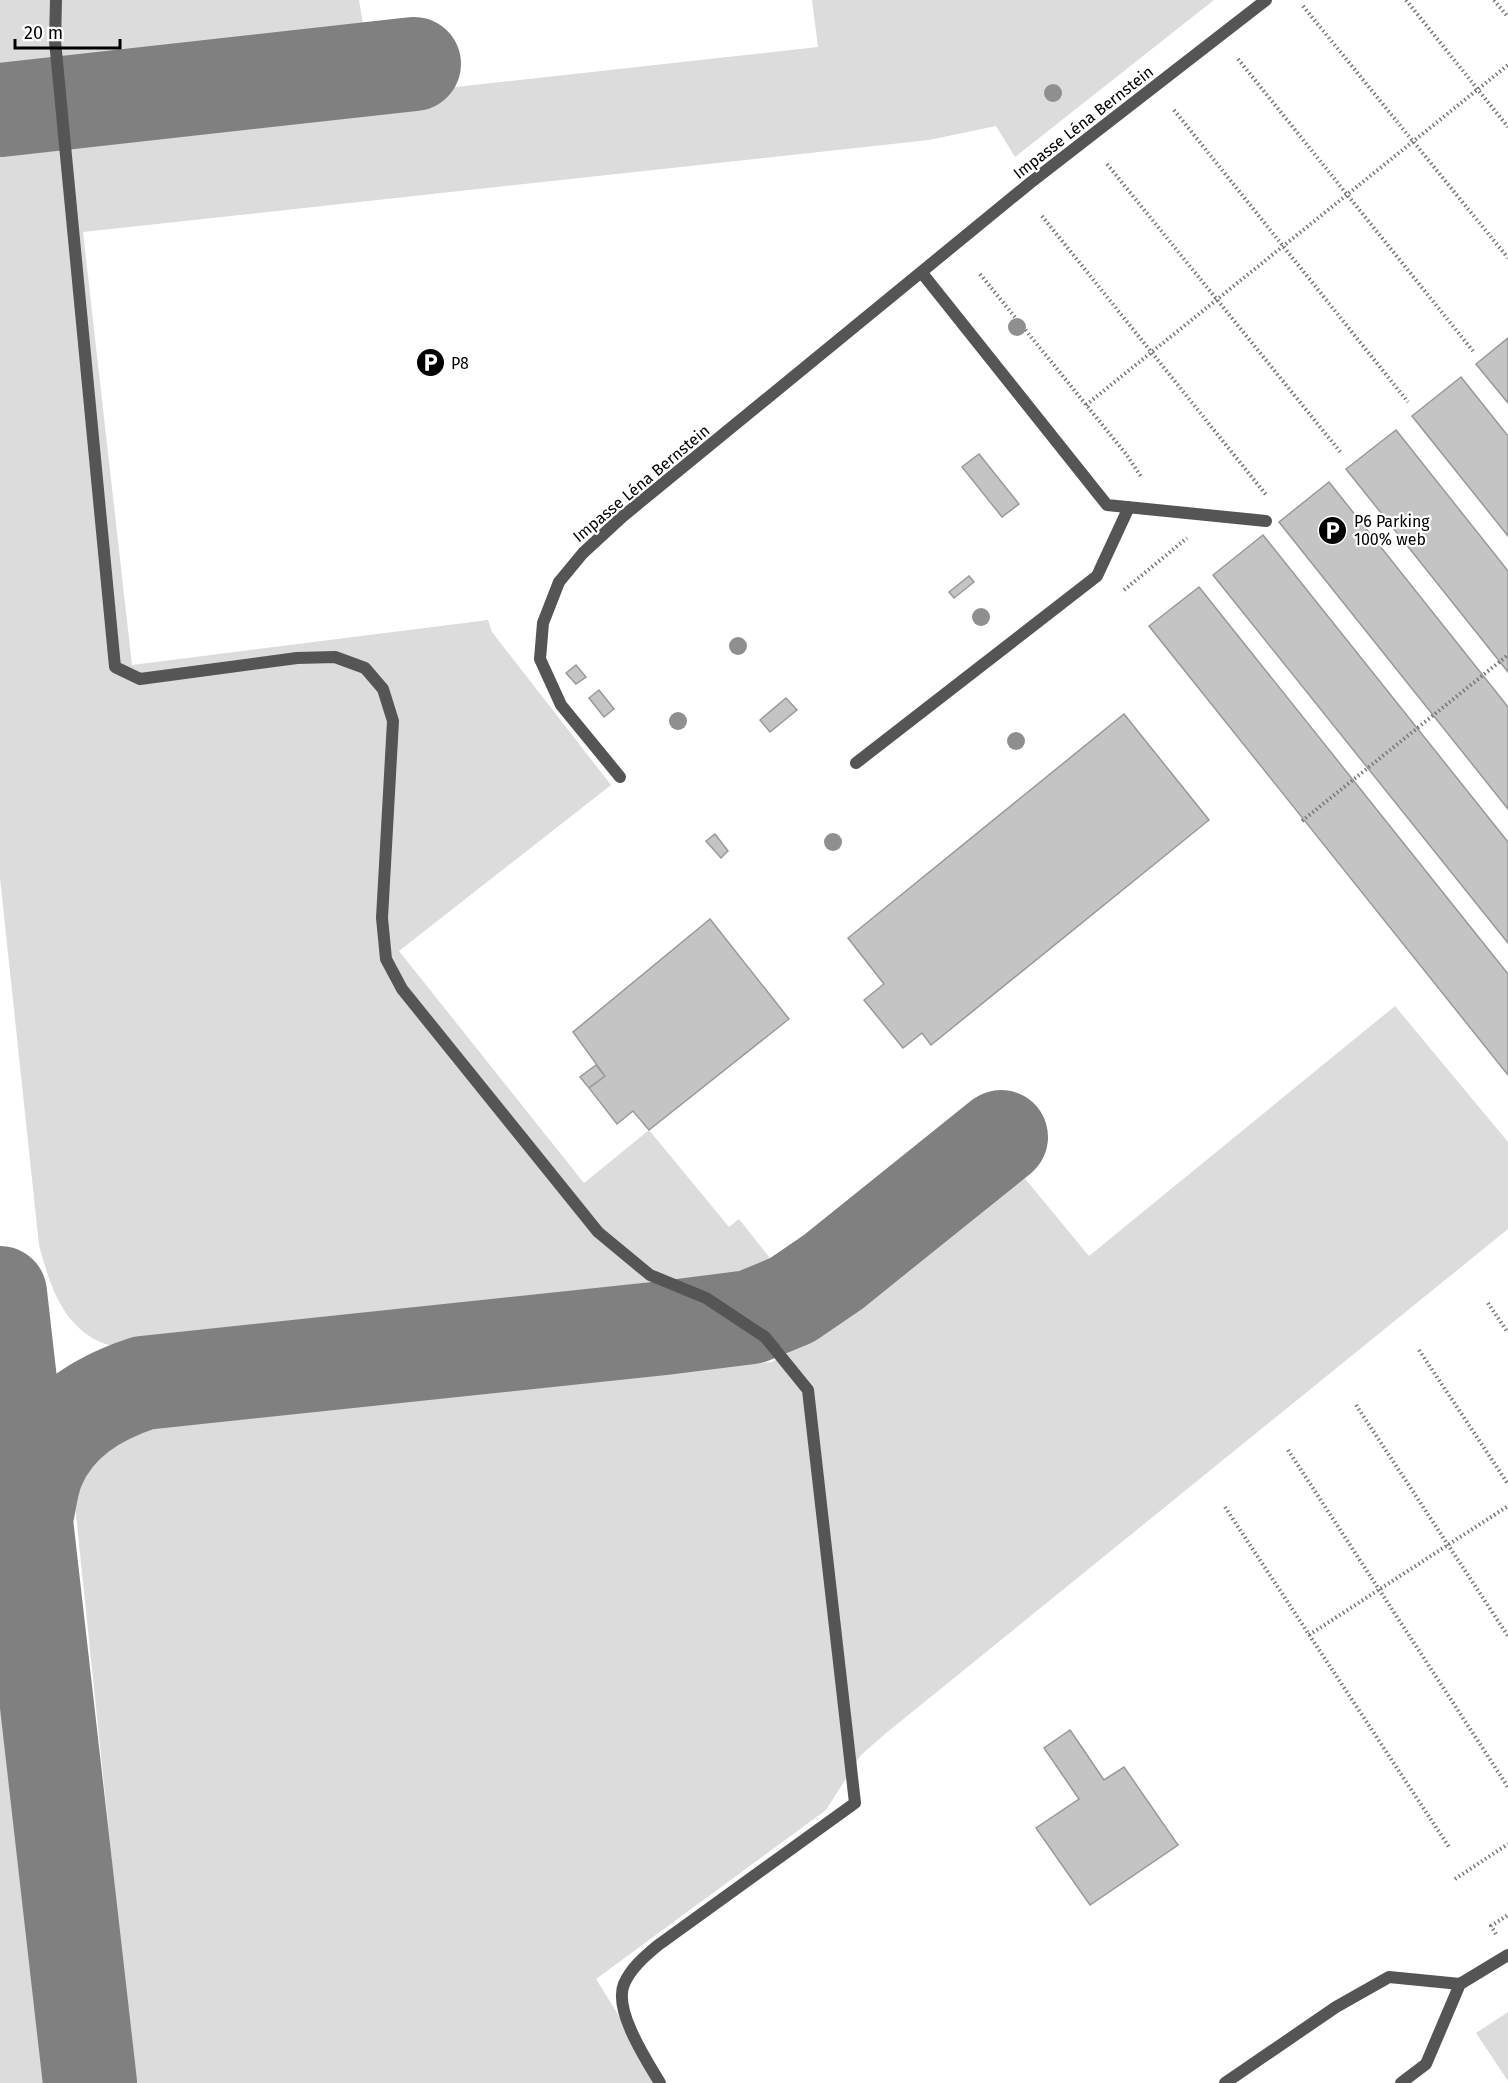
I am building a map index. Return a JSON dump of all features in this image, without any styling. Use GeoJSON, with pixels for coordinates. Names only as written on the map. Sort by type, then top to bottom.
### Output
{"type":"FeatureCollection","features":[{"type":"Feature","properties":{"kind":"street"},"geometry":{"type":"LineString","coordinates":[[56,0],[56,51],[115,667],[140,679],[297,658],[335,657],[365,668],[383,689],[393,721],[382,918],[386,959],[402,989],[598,1232],[650,1275],[706,1298],[765,1337],[808,1390],[855,1803],[657,1946],[635,1965],[623,1986],[624,2011],[635,2038],[660,2083]]}},
{"type":"Feature","properties":{"kind":"street","name":"Impasse Léna Bernstein"},"geometry":{"type":"LineString","coordinates":[[620,777],[561,705],[540,659],[543,623],[559,582],[583,553],[622,517],[1030,183],[1266,0]]}},
{"type":"Feature","properties":{"kind":"street"},"geometry":{"type":"LineString","coordinates":[[922,273],[1107,505],[1266,521]]}},
{"type":"Feature","properties":{"kind":"street"},"geometry":{"type":"LineString","coordinates":[[856,763],[1097,576],[1129,507]]}},
{"type":"Feature","properties":{"kind":"street"},"geometry":{"type":"LineString","coordinates":[[1401,2083],[1426,2064],[1460,1984],[1508,1955]]}},
{"type":"Feature","properties":{"kind":"street"},"geometry":{"type":"LineString","coordinates":[[1225,2083],[1336,2007],[1389,1977],[1460,1984]]}},
{"type":"Feature","properties":{"kind":"path"},"geometry":{"type":"LineString","coordinates":[[1406,0],[1508,128]]}},
{"type":"Feature","properties":{"kind":"path"},"geometry":{"type":"LineString","coordinates":[[1494,0],[1508,17]]}},
{"type":"Feature","properties":{"kind":"path"},"geometry":{"type":"LineString","coordinates":[[1303,6],[1508,258]]}},
{"type":"Feature","properties":{"kind":"path"},"geometry":{"type":"LineString","coordinates":[[1238,59],[1473,351]]}},
{"type":"Feature","properties":{"kind":"path"},"geometry":{"type":"LineString","coordinates":[[1086,405],[1508,65]]}},
{"type":"Feature","properties":{"kind":"path"},"geometry":{"type":"LineString","coordinates":[[1174,111],[1408,402]]}},
{"type":"Feature","properties":{"kind":"path"},"geometry":{"type":"LineString","coordinates":[[1107,164],[1342,454]]}},
{"type":"Feature","properties":{"kind":"path"},"geometry":{"type":"LineString","coordinates":[[1042,216],[1271,501]]}},
{"type":"Feature","properties":{"kind":"path"},"geometry":{"type":"LineString","coordinates":[[980,274],[1142,478]]}},
{"type":"Feature","properties":{"kind":"path"},"geometry":{"type":"LineString","coordinates":[[1124,590],[1194,533],[1184,531]]}},
{"type":"Feature","properties":{"kind":"path"},"geometry":{"type":"LineString","coordinates":[[1302,821],[1508,654]]}},
{"type":"Feature","properties":{"kind":"path"},"geometry":{"type":"LineString","coordinates":[[1488,1303],[1508,1333]]}},
{"type":"Feature","properties":{"kind":"path"},"geometry":{"type":"LineString","coordinates":[[1419,1350],[1508,1484]]}},
{"type":"Feature","properties":{"kind":"path"},"geometry":{"type":"LineString","coordinates":[[1356,1405],[1508,1636]]}},
{"type":"Feature","properties":{"kind":"path"},"geometry":{"type":"LineString","coordinates":[[1288,1450],[1508,1787]]}},
{"type":"Feature","properties":{"kind":"path"},"geometry":{"type":"LineString","coordinates":[[1310,1635],[1508,1506]]}},
{"type":"Feature","properties":{"kind":"path"},"geometry":{"type":"LineString","coordinates":[[1225,1508],[1449,1847]]}},
{"type":"Feature","properties":{"kind":"path"},"geometry":{"type":"LineString","coordinates":[[1455,1879],[1508,1844]]}},
{"type":"Feature","properties":{"kind":"shaded area"},"geometry":{"type":"Polygon","coordinates":[[[0,0],[359,0],[364,30],[0,75],[0,0]]]}},
{"type":"Feature","properties":{"kind":"shaded area"},"geometry":{"type":"Polygon","coordinates":[[[812,0],[1214,0],[1015,157],[996,126],[929,140],[83,232],[132,665],[488,620],[492,632],[611,785],[399,951],[584,1183],[649,1130],[729,1227],[739,1219],[777,1267],[596,1298],[155,1354],[100,1342],[75,1324],[66,1313],[52,1287],[39,1245],[0,878],[0,141],[373,96],[818,47],[812,0]]]}},
{"type":"Feature","properties":{"kind":"shaded area"},"geometry":{"type":"Polygon","coordinates":[[[1395,1006],[1508,1142],[1508,1229],[885,1734],[861,1755],[826,1810],[596,1979],[661,2083],[135,2083],[74,1496],[103,1449],[114,1437],[153,1422],[772,1362],[842,1322],[1022,1175],[1089,1256],[1395,1006]]]}},
{"type":"Feature","properties":{"kind":"shaded area"},"geometry":{"type":"Polygon","coordinates":[[[0,1647],[47,2083],[0,2083],[0,1647]]]}},
{"type":"Feature","properties":{"kind":"shaded area"},"geometry":{"type":"Polygon","coordinates":[[[1508,2012],[1508,2081],[1476,2033],[1508,2012]]]}},
{"type":"Feature","properties":{"kind":"building"},"geometry":{"type":"Polygon","coordinates":[[[1508,338],[1508,403],[1476,364],[1508,338]]]}},
{"type":"Feature","properties":{"kind":"building"},"geometry":{"type":"Polygon","coordinates":[[[1461,377],[1508,436],[1508,536],[1412,416],[1461,377]]]}},
{"type":"Feature","properties":{"kind":"building"},"geometry":{"type":"Polygon","coordinates":[[[1396,430],[1508,571],[1508,672],[1346,469],[1396,430]]]}},
{"type":"Feature","properties":{"kind":"building"},"geometry":{"type":"Polygon","coordinates":[[[979,454],[1019,504],[1002,517],[962,467],[979,454]]]}},
{"type":"Feature","properties":{"kind":"building"},"geometry":{"type":"Polygon","coordinates":[[[1329,482],[1508,707],[1508,809],[1279,522],[1329,482]]]}},
{"type":"Feature","properties":{"kind":"building"},"geometry":{"type":"Polygon","coordinates":[[[1263,535],[1508,842],[1508,943],[1213,575],[1263,535]]]}},
{"type":"Feature","properties":{"kind":"building"},"geometry":{"type":"Polygon","coordinates":[[[969,576],[974,582],[954,598],[949,592],[969,576]]]}},
{"type":"Feature","properties":{"kind":"building"},"geometry":{"type":"Polygon","coordinates":[[[1199,587],[1508,974],[1508,1075],[1149,626],[1199,587]]]}},
{"type":"Feature","properties":{"kind":"building"},"geometry":{"type":"Polygon","coordinates":[[[576,665],[586,677],[576,684],[566,673],[576,665]]]}},
{"type":"Feature","properties":{"kind":"building"},"geometry":{"type":"Polygon","coordinates":[[[599,690],[614,709],[604,717],[589,698],[599,690]]]}},
{"type":"Feature","properties":{"kind":"building"},"geometry":{"type":"Polygon","coordinates":[[[786,698],[797,710],[770,732],[760,720],[786,698]]]}},
{"type":"Feature","properties":{"kind":"building"},"geometry":{"type":"Polygon","coordinates":[[[1124,714],[1209,820],[931,1045],[922,1033],[903,1048],[864,1000],[884,984],[848,938],[1124,714]]]}},
{"type":"Feature","properties":{"kind":"building"},"geometry":{"type":"Polygon","coordinates":[[[715,834],[728,851],[721,858],[706,841],[715,834]]]}},
{"type":"Feature","properties":{"kind":"building"},"geometry":{"type":"Polygon","coordinates":[[[710,919],[789,1019],[649,1130],[633,1111],[617,1124],[589,1088],[605,1076],[573,1032],[710,919]]]}},
{"type":"Feature","properties":{"kind":"building"},"geometry":{"type":"Polygon","coordinates":[[[596,1065],[605,1076],[589,1088],[580,1077],[596,1065]]]}},
{"type":"Feature","properties":{"kind":"building"},"geometry":{"type":"Polygon","coordinates":[[[1070,1730],[1104,1780],[1124,1767],[1178,1845],[1090,1905],[1036,1828],[1079,1799],[1044,1748],[1070,1730]]]}},
{"type":"Feature","properties":{"kind":"taxiway"},"geometry":{"type":"LineString","coordinates":[[0,110],[414,64]]}},
{"type":"Feature","properties":{"kind":"taxiway"},"geometry":{"type":"LineString","coordinates":[[27,1514],[36,1473],[56,1437],[95,1404],[126,1389],[143,1383],[751,1317],[792,1300],[833,1272],[1001,1137]]}},
{"type":"Feature","properties":{"kind":"taxiway"},"geometry":{"type":"LineString","coordinates":[[0,1293],[90,2083]]}},
{"type":"Feature","properties":{"kind":"place","name":"P8"},"geometry":{"type":"Point","coordinates":[430,363]}},
{"type":"Feature","properties":{"kind":"place","name":"P6 Parking 100% web"},"geometry":{"type":"Point","coordinates":[1333,530]}}]}
